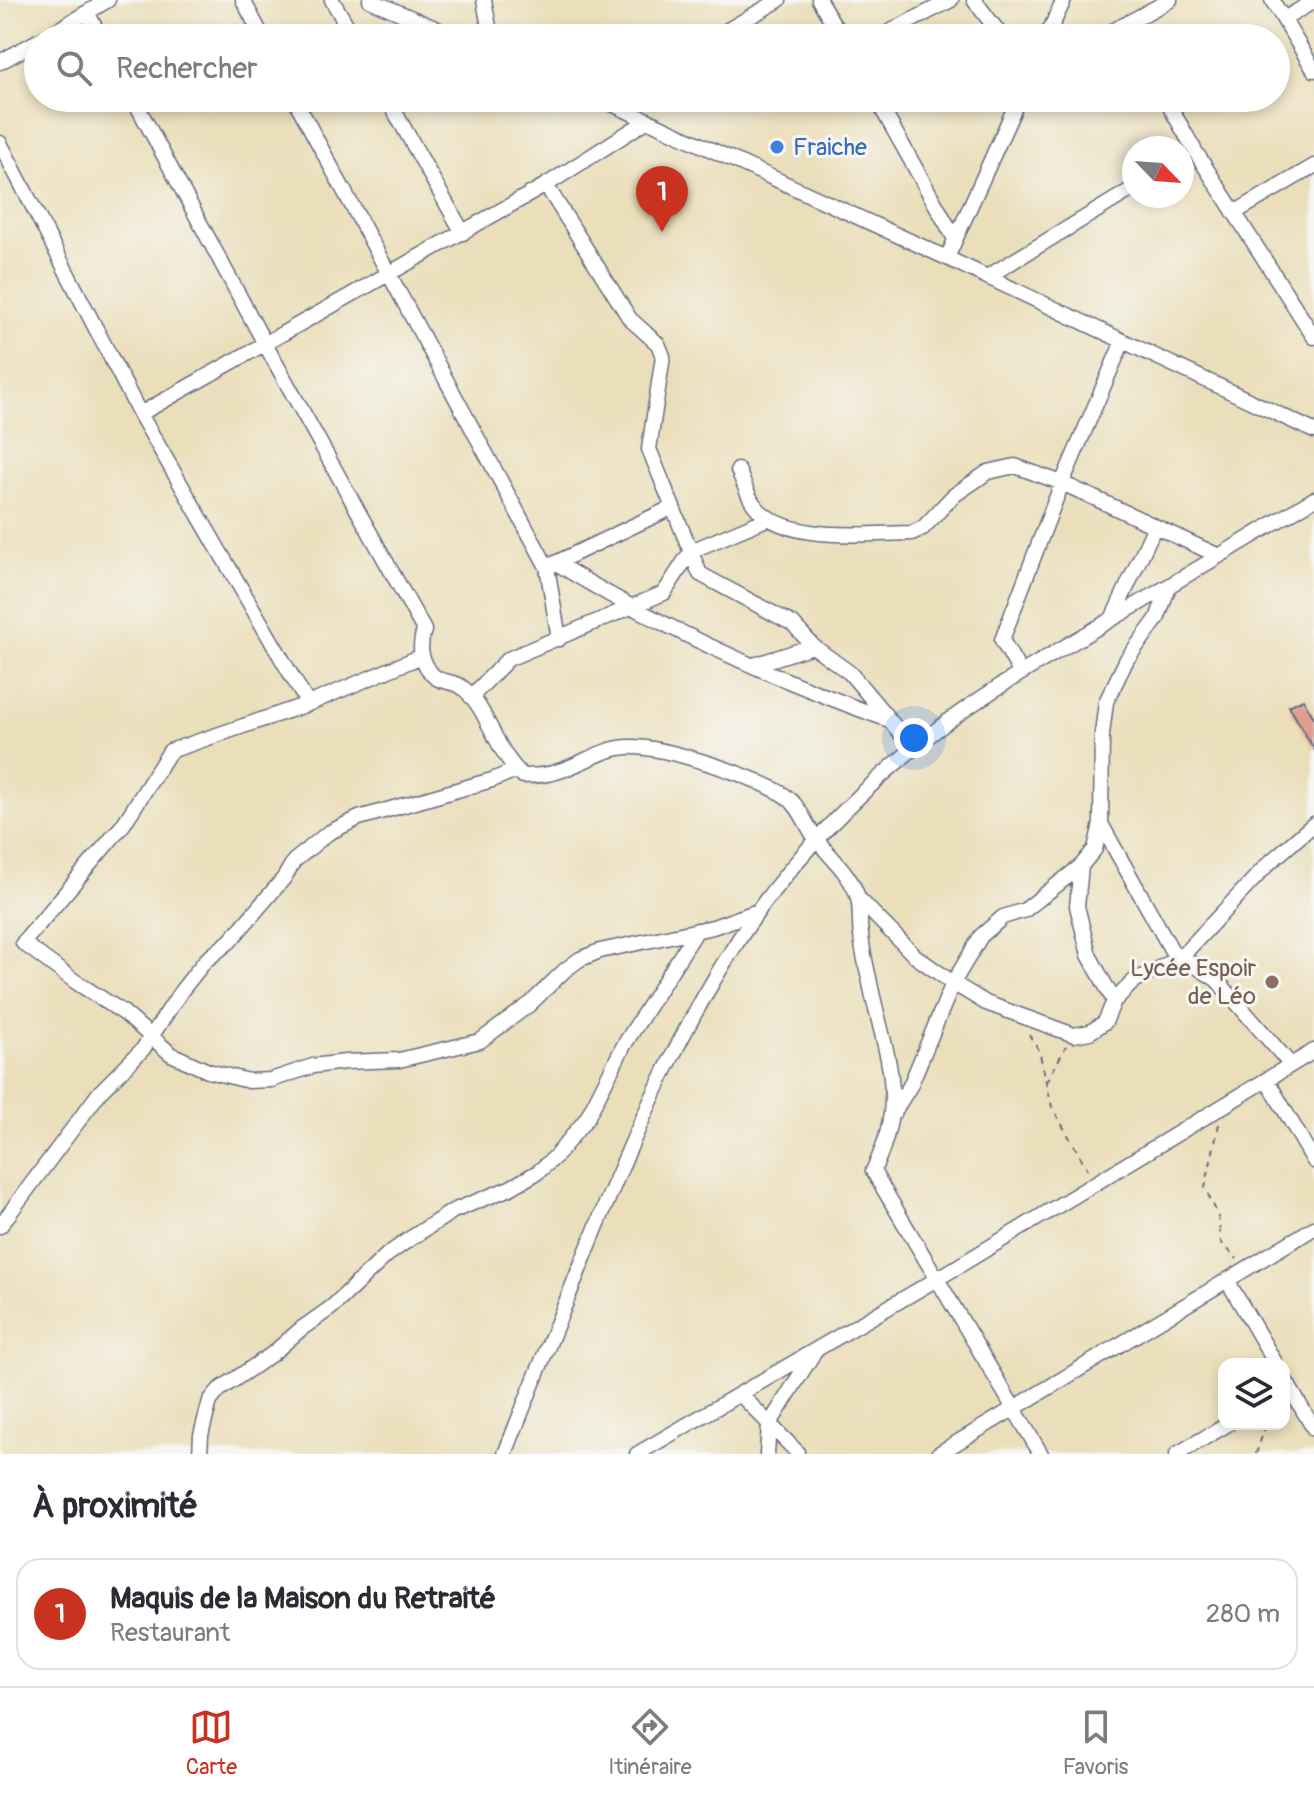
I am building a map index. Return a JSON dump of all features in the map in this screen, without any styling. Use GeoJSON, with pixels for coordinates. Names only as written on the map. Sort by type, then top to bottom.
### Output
{"type":"FeatureCollection","features":[{"type":"Feature","properties":{"kind":"street"},"geometry":{"type":"LineString","coordinates":[[70,24],[108,0]]}},
{"type":"Feature","properties":{"kind":"street"},"geometry":{"type":"LineString","coordinates":[[243,0],[256,24]]}},
{"type":"Feature","properties":{"kind":"street"},"geometry":{"type":"LineString","coordinates":[[332,0],[346,24]]}},
{"type":"Feature","properties":{"kind":"street"},"geometry":{"type":"LineString","coordinates":[[370,0],[426,24]]}},
{"type":"Feature","properties":{"kind":"street"},"geometry":{"type":"LineString","coordinates":[[484,0],[488,24]]}},
{"type":"Feature","properties":{"kind":"street"},"geometry":{"type":"LineString","coordinates":[[738,24],[779,0]]}},
{"type":"Feature","properties":{"kind":"street"},"geometry":{"type":"LineString","coordinates":[[819,0],[834,24]]}},
{"type":"Feature","properties":{"kind":"street"},"geometry":{"type":"LineString","coordinates":[[905,24],[951,0]]}},
{"type":"Feature","properties":{"kind":"street"},"geometry":{"type":"LineString","coordinates":[[974,0],[992,24]]}},
{"type":"Feature","properties":{"kind":"street"},"geometry":{"type":"LineString","coordinates":[[1053,24],[1064,0]]}},
{"type":"Feature","properties":{"kind":"street"},"geometry":{"type":"LineString","coordinates":[[1138,24],[1170,0]]}},
{"type":"Feature","properties":{"kind":"street"},"geometry":{"type":"LineString","coordinates":[[1272,0],[1287,24]]}},
{"type":"Feature","properties":{"kind":"street"},"geometry":{"type":"LineString","coordinates":[[1284,19],[1314,1]]}},
{"type":"Feature","properties":{"kind":"street"},"geometry":{"type":"LineString","coordinates":[[88,14],[93,24]]}},
{"type":"Feature","properties":{"kind":"street"},"geometry":{"type":"LineString","coordinates":[[1290,29],[1314,70]]}},
{"type":"Feature","properties":{"kind":"street"},"geometry":{"type":"LineString","coordinates":[[0,62],[24,49]]}},
{"type":"Feature","properties":{"kind":"street"},"geometry":{"type":"LineString","coordinates":[[141,112],[424,630],[420,645],[430,672],[441,682],[460,685],[471,697],[495,741],[523,776],[560,771],[623,747],[658,749],[701,761],[784,794],[796,804],[816,839],[843,869],[858,898],[915,956],[986,1003],[1074,1035],[1090,1032],[1105,1022],[1114,1001],[1134,981],[1181,957],[1268,864],[1314,824]]}},
{"type":"Feature","properties":{"kind":"street"},"geometry":{"type":"LineString","coordinates":[[301,112],[388,276],[552,566],[559,639]]}},
{"type":"Feature","properties":{"kind":"street"},"geometry":{"type":"LineString","coordinates":[[395,112],[463,233]]}},
{"type":"Feature","properties":{"kind":"street"},"geometry":{"type":"LineString","coordinates":[[632,112],[1314,431]]}},
{"type":"Feature","properties":{"kind":"street"},"geometry":{"type":"LineString","coordinates":[[884,112],[955,239]]}},
{"type":"Feature","properties":{"kind":"street"},"geometry":{"type":"LineString","coordinates":[[947,258],[1013,112]]}},
{"type":"Feature","properties":{"kind":"street"},"geometry":{"type":"LineString","coordinates":[[1171,112],[1181,136]]}},
{"type":"Feature","properties":{"kind":"street"},"geometry":{"type":"LineString","coordinates":[[140,414],[546,185],[648,120]]}},
{"type":"Feature","properties":{"kind":"street"},"geometry":{"type":"LineString","coordinates":[[0,143],[140,414],[308,704]]}},
{"type":"Feature","properties":{"kind":"street"},"geometry":{"type":"LineString","coordinates":[[1194,161],[1234,213],[1314,337]]}},
{"type":"Feature","properties":{"kind":"street"},"geometry":{"type":"LineString","coordinates":[[1234,213],[1314,166]]}},
{"type":"Feature","properties":{"kind":"street"},"geometry":{"type":"LineString","coordinates":[[546,185],[630,319],[658,344],[663,356],[649,449],[700,574],[793,624],[813,646],[850,673],[913,748]]}},
{"type":"Feature","properties":{"kind":"street"},"geometry":{"type":"LineString","coordinates":[[987,277],[1122,195]]}},
{"type":"Feature","properties":{"kind":"street"},"geometry":{"type":"LineString","coordinates":[[1020,672],[1002,640],[1062,483],[1123,341]]}},
{"type":"Feature","properties":{"kind":"street"},"geometry":{"type":"LineString","coordinates":[[738,470],[754,505],[769,518],[808,533],[912,533],[923,528],[953,496],[988,472],[1015,466],[1062,483],[1219,556]]}},
{"type":"Feature","properties":{"kind":"street"},"geometry":{"type":"LineString","coordinates":[[505,1454],[659,1079],[758,911],[816,839],[859,795],[913,748],[1020,672],[1314,499]]}},
{"type":"Feature","properties":{"kind":"street"},"geometry":{"type":"LineString","coordinates":[[552,566],[673,507]]}},
{"type":"Feature","properties":{"kind":"street"},"geometry":{"type":"LineString","coordinates":[[471,697],[508,659],[664,593],[691,551],[769,518]]}},
{"type":"Feature","properties":{"kind":"street"},"geometry":{"type":"LineString","coordinates":[[1112,619],[1155,526]]}},
{"type":"Feature","properties":{"kind":"street"},"geometry":{"type":"LineString","coordinates":[[552,566],[809,691],[889,720]]}},
{"type":"Feature","properties":{"kind":"street"},"geometry":{"type":"LineString","coordinates":[[893,1115],[910,1086],[953,983],[981,936],[1003,917],[1025,910],[1081,866],[1095,849],[1101,824],[1102,734],[1106,702],[1127,659],[1157,619],[1169,586]]}},
{"type":"Feature","properties":{"kind":"street"},"geometry":{"type":"LineString","coordinates":[[754,665],[813,646]]}},
{"type":"Feature","properties":{"kind":"street"},"geometry":{"type":"LineString","coordinates":[[422,656],[308,704],[170,751],[123,825],[23,943],[124,1013],[171,1054],[208,1071],[249,1081],[271,1080],[313,1066],[334,1063],[399,1060],[480,1041],[530,1004],[580,959],[600,951],[697,930],[758,911]]}},
{"type":"Feature","properties":{"kind":"street"},"geometry":{"type":"LineString","coordinates":[[0,1226],[100,1092],[152,1036],[205,961],[230,941],[284,878],[294,861],[328,833],[359,818],[492,780],[516,770]]}},
{"type":"Feature","properties":{"kind":"street"},"geometry":{"type":"LineString","coordinates":[[1101,824],[1172,951],[1216,979],[1291,1065]]}},
{"type":"Feature","properties":{"kind":"street"},"geometry":{"type":"LineString","coordinates":[[1081,866],[1077,906],[1089,955],[1114,1001]]}},
{"type":"Feature","properties":{"kind":"street"},"geometry":{"type":"LineString","coordinates":[[858,898],[861,938],[893,1081],[893,1115],[885,1147],[873,1171],[1041,1454]]}},
{"type":"Feature","properties":{"kind":"street"},"geometry":{"type":"LineString","coordinates":[[200,1454],[201,1435],[210,1401],[219,1390],[332,1307],[387,1255],[408,1240],[453,1211],[510,1188],[538,1172],[556,1156],[587,1118],[624,1045],[697,930]]}},
{"type":"Feature","properties":{"kind":"street"},"geometry":{"type":"LineString","coordinates":[[637,1454],[937,1279],[1314,1051]]}},
{"type":"Feature","properties":{"kind":"street"},"geometry":{"type":"LineString","coordinates":[[1267,1080],[1314,1161]]}},
{"type":"Feature","properties":{"kind":"street"},"geometry":{"type":"LineString","coordinates":[[938,1454],[1314,1228]]}},
{"type":"Feature","properties":{"kind":"street"},"geometry":{"type":"LineString","coordinates":[[1227,1280],[1272,1358]]}},
{"type":"Feature","properties":{"kind":"street"},"geometry":{"type":"LineString","coordinates":[[767,1454],[769,1425],[816,1350]]}},
{"type":"Feature","properties":{"kind":"street"},"geometry":{"type":"LineString","coordinates":[[1290,1391],[1314,1429]]}},
{"type":"Feature","properties":{"kind":"street"},"geometry":{"type":"LineString","coordinates":[[740,1394],[799,1453]]}},
{"type":"Feature","properties":{"kind":"street"},"geometry":{"type":"LineString","coordinates":[[1180,1453],[1218,1430]]}},
{"type":"Feature","properties":{"kind":"path"},"geometry":{"type":"LineString","coordinates":[[1015,1014],[1039,1050],[1052,1107],[1096,1183]]}},
{"type":"Feature","properties":{"kind":"path"},"geometry":{"type":"LineString","coordinates":[[1046,1084],[1074,1035]]}},
{"type":"Feature","properties":{"kind":"path"},"geometry":{"type":"LineString","coordinates":[[1222,1107],[1205,1188],[1218,1215],[1221,1242],[1236,1257],[1242,1272]]}},
{"type":"Feature","properties":{"kind":"path"},"geometry":{"type":"LineString","coordinates":[[1256,1454],[1264,1430]]}},
{"type":"Feature","properties":{"kind":"building"},"geometry":{"type":"Polygon","coordinates":[[[1303,699],[1314,718],[1314,749],[1289,706],[1303,699]]]}},
{"type":"Feature","properties":{"kind":"place","name":"Fraiche"},"geometry":{"type":"Point","coordinates":[777,147]}},
{"type":"Feature","properties":{"kind":"place","name":"Maquis de la Maison du Retraité"},"geometry":{"type":"Point","coordinates":[662,232]}},
{"type":"Feature","properties":{"kind":"place","name":"Lycée Espoir de Léo"},"geometry":{"type":"Point","coordinates":[1272,982]}}]}
